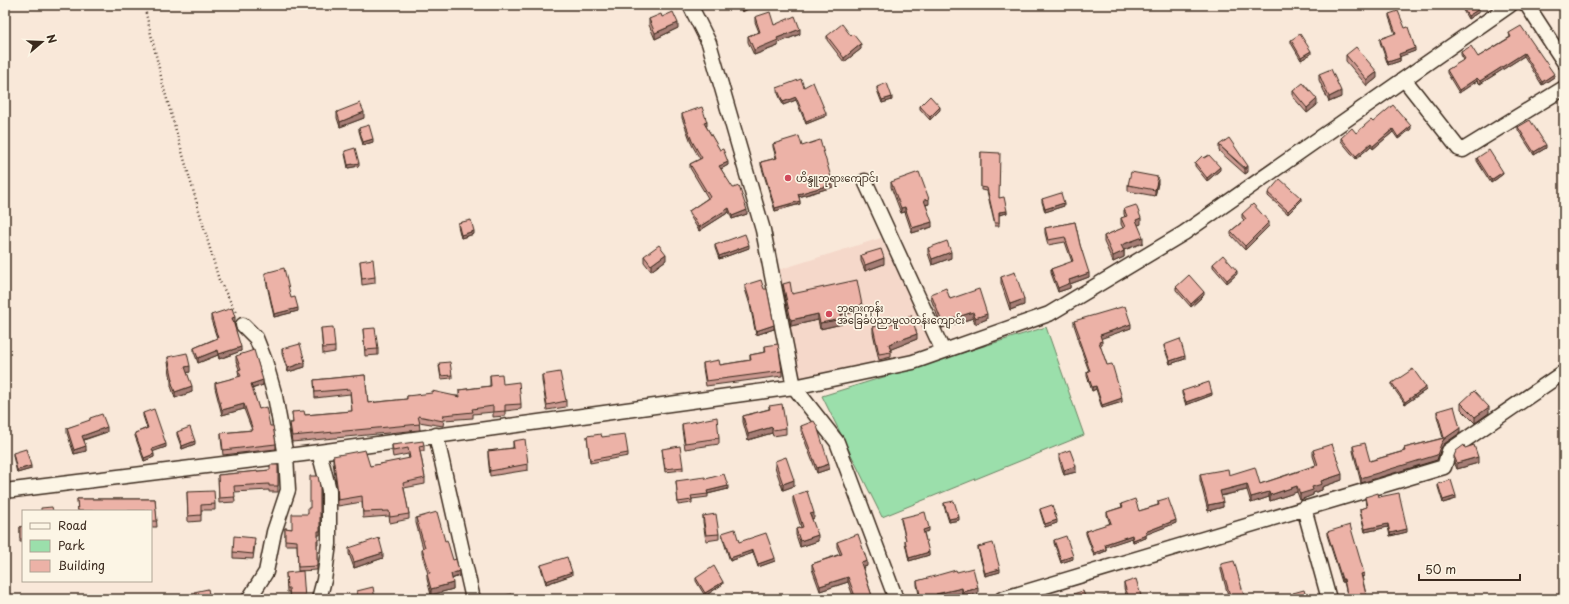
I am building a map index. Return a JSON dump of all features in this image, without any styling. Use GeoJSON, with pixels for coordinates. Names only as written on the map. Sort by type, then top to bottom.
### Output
{"type":"FeatureCollection","features":[{"type":"Feature","properties":{"kind":"street"},"geometry":{"type":"LineString","coordinates":[[690,5],[710,43],[763,230],[794,387],[837,442],[896,599]]}},
{"type":"Feature","properties":{"kind":"street"},"geometry":{"type":"LineString","coordinates":[[5,491],[319,452],[794,387],[912,362],[1049,314],[1184,233],[1510,5]]}},
{"type":"Feature","properties":{"kind":"street"},"geometry":{"type":"LineString","coordinates":[[1527,5],[1564,62]]}},
{"type":"Feature","properties":{"kind":"street"},"geometry":{"type":"LineString","coordinates":[[1404,79],[1459,149],[1463,150],[1564,88]]}},
{"type":"Feature","properties":{"kind":"street"},"geometry":{"type":"LineString","coordinates":[[865,181],[943,351]]}},
{"type":"Feature","properties":{"kind":"street"},"geometry":{"type":"LineString","coordinates":[[243,326],[256,338],[265,361],[275,396],[286,456],[288,490],[274,532],[266,572],[249,599]]}},
{"type":"Feature","properties":{"kind":"street"},"geometry":{"type":"LineString","coordinates":[[1002,599],[1444,467],[1449,451],[1564,372]]}},
{"type":"Feature","properties":{"kind":"street"},"geometry":{"type":"LineString","coordinates":[[436,435],[473,599]]}},
{"type":"Feature","properties":{"kind":"street"},"geometry":{"type":"LineString","coordinates":[[319,452],[329,490],[329,544],[324,580],[319,599]]}},
{"type":"Feature","properties":{"kind":"street"},"geometry":{"type":"LineString","coordinates":[[1304,508],[1329,599]]}},
{"type":"Feature","properties":{"kind":"path"},"geometry":{"type":"LineString","coordinates":[[144,5],[164,89],[220,280],[243,326]]}},
{"type":"Feature","properties":{"kind":"shaded area"},"geometry":{"type":"Polygon","coordinates":[[[881,238],[936,348],[861,369],[801,379],[779,303],[775,271],[881,238]]]}},
{"type":"Feature","properties":{"kind":"green space"},"geometry":{"type":"Polygon","coordinates":[[[1046,327],[1084,435],[882,517],[822,396],[1046,327]]]}},
{"type":"Feature","properties":{"kind":"building"},"geometry":{"type":"Polygon","coordinates":[[[1461,5],[1476,5],[1479,9],[1468,16],[1461,5]]]}},
{"type":"Feature","properties":{"kind":"building"},"geometry":{"type":"Polygon","coordinates":[[[1398,11],[1405,28],[1408,27],[1415,48],[1399,54],[1400,58],[1388,62],[1380,39],[1396,33],[1389,14],[1398,11]]]}},
{"type":"Feature","properties":{"kind":"building"},"geometry":{"type":"Polygon","coordinates":[[[673,12],[678,23],[655,33],[649,19],[661,14],[662,17],[673,12]]]}},
{"type":"Feature","properties":{"kind":"building"},"geometry":{"type":"Polygon","coordinates":[[[770,12],[774,25],[795,16],[800,29],[777,38],[778,40],[754,50],[748,36],[760,32],[755,17],[770,12]]]}},
{"type":"Feature","properties":{"kind":"building"},"geometry":{"type":"Polygon","coordinates":[[[842,24],[851,36],[853,34],[861,44],[844,58],[827,36],[842,24]]]}},
{"type":"Feature","properties":{"kind":"building"},"geometry":{"type":"Polygon","coordinates":[[[1521,26],[1554,74],[1542,82],[1524,53],[1480,81],[1477,78],[1459,90],[1447,70],[1465,59],[1461,52],[1471,46],[1478,57],[1511,37],[1509,33],[1521,26]]]}},
{"type":"Feature","properties":{"kind":"building"},"geometry":{"type":"Polygon","coordinates":[[[1300,34],[1311,51],[1301,57],[1291,40],[1300,34]]]}},
{"type":"Feature","properties":{"kind":"building"},"geometry":{"type":"Polygon","coordinates":[[[1356,47],[1377,72],[1367,80],[1346,55],[1356,47]]]}},
{"type":"Feature","properties":{"kind":"building"},"geometry":{"type":"Polygon","coordinates":[[[1331,69],[1341,91],[1329,97],[1319,74],[1331,69]]]}},
{"type":"Feature","properties":{"kind":"building"},"geometry":{"type":"Polygon","coordinates":[[[801,79],[804,87],[813,82],[826,113],[806,121],[796,97],[783,102],[777,88],[801,79]]]}},
{"type":"Feature","properties":{"kind":"building"},"geometry":{"type":"Polygon","coordinates":[[[887,83],[892,97],[882,100],[877,87],[887,83]]]}},
{"type":"Feature","properties":{"kind":"building"},"geometry":{"type":"Polygon","coordinates":[[[1303,83],[1317,99],[1307,108],[1293,91],[1303,83]]]}},
{"type":"Feature","properties":{"kind":"building"},"geometry":{"type":"Polygon","coordinates":[[[930,96],[940,107],[930,117],[920,106],[930,96]]]}},
{"type":"Feature","properties":{"kind":"building"},"geometry":{"type":"Polygon","coordinates":[[[360,103],[364,112],[340,122],[337,112],[360,103]]]}},
{"type":"Feature","properties":{"kind":"building"},"geometry":{"type":"Polygon","coordinates":[[[1393,105],[1411,126],[1398,137],[1393,129],[1373,146],[1371,143],[1356,156],[1341,138],[1352,128],[1356,133],[1371,120],[1373,122],[1393,105]]]}},
{"type":"Feature","properties":{"kind":"building"},"geometry":{"type":"Polygon","coordinates":[[[702,107],[707,122],[704,123],[720,150],[723,149],[728,162],[719,166],[733,188],[739,186],[747,210],[732,216],[729,208],[699,227],[689,211],[710,197],[690,164],[702,158],[692,141],[682,114],[702,107]]]}},
{"type":"Feature","properties":{"kind":"building"},"geometry":{"type":"Polygon","coordinates":[[[1530,120],[1546,145],[1534,152],[1518,127],[1530,120]]]}},
{"type":"Feature","properties":{"kind":"building"},"geometry":{"type":"Polygon","coordinates":[[[369,125],[373,139],[363,142],[359,128],[369,125]]]}},
{"type":"Feature","properties":{"kind":"building"},"geometry":{"type":"Polygon","coordinates":[[[799,136],[802,146],[820,140],[833,184],[798,194],[800,201],[775,208],[761,162],[777,158],[773,144],[799,136]]]}},
{"type":"Feature","properties":{"kind":"building"},"geometry":{"type":"Polygon","coordinates":[[[1229,138],[1248,166],[1245,168],[1219,145],[1229,138]]]}},
{"type":"Feature","properties":{"kind":"building"},"geometry":{"type":"Polygon","coordinates":[[[355,148],[359,163],[348,165],[345,151],[355,148]]]}},
{"type":"Feature","properties":{"kind":"building"},"geometry":{"type":"Polygon","coordinates":[[[1489,150],[1503,172],[1491,180],[1477,158],[1489,150]]]}},
{"type":"Feature","properties":{"kind":"building"},"geometry":{"type":"Polygon","coordinates":[[[981,152],[1000,153],[999,198],[1004,197],[1007,211],[999,212],[999,223],[995,223],[987,188],[981,187],[981,152]]]}},
{"type":"Feature","properties":{"kind":"building"},"geometry":{"type":"Polygon","coordinates":[[[1209,155],[1220,167],[1207,178],[1195,163],[1202,156],[1204,158],[1209,155]]]}},
{"type":"Feature","properties":{"kind":"building"},"geometry":{"type":"Polygon","coordinates":[[[919,172],[929,199],[924,200],[932,222],[912,228],[905,207],[901,208],[891,182],[919,172]]]}},
{"type":"Feature","properties":{"kind":"building"},"geometry":{"type":"Polygon","coordinates":[[[1131,172],[1158,177],[1155,190],[1128,185],[1131,172]]]}},
{"type":"Feature","properties":{"kind":"building"},"geometry":{"type":"Polygon","coordinates":[[[1280,179],[1301,198],[1288,211],[1268,193],[1280,179]]]}},
{"type":"Feature","properties":{"kind":"building"},"geometry":{"type":"Polygon","coordinates":[[[1061,193],[1064,203],[1045,209],[1042,199],[1061,193]]]}},
{"type":"Feature","properties":{"kind":"building"},"geometry":{"type":"Polygon","coordinates":[[[1253,204],[1269,222],[1245,246],[1231,231],[1246,219],[1242,214],[1253,204]]]}},
{"type":"Feature","properties":{"kind":"building"},"geometry":{"type":"Polygon","coordinates":[[[1136,205],[1141,218],[1136,220],[1143,237],[1121,245],[1124,251],[1113,256],[1104,236],[1125,227],[1121,218],[1127,216],[1124,209],[1136,205]]]}},
{"type":"Feature","properties":{"kind":"building"},"geometry":{"type":"Polygon","coordinates":[[[471,220],[474,231],[461,235],[458,223],[471,220]]]}},
{"type":"Feature","properties":{"kind":"building"},"geometry":{"type":"Polygon","coordinates":[[[1075,222],[1080,245],[1089,273],[1069,280],[1070,283],[1058,288],[1051,269],[1073,261],[1065,237],[1048,240],[1045,228],[1075,222]]]}},
{"type":"Feature","properties":{"kind":"building"},"geometry":{"type":"Polygon","coordinates":[[[745,234],[749,245],[719,256],[715,245],[745,234]]]}},
{"type":"Feature","properties":{"kind":"building"},"geometry":{"type":"Polygon","coordinates":[[[947,241],[951,252],[932,259],[928,248],[947,241]]]}},
{"type":"Feature","properties":{"kind":"building"},"geometry":{"type":"Polygon","coordinates":[[[659,245],[666,254],[651,265],[644,256],[659,245]]]}},
{"type":"Feature","properties":{"kind":"building"},"geometry":{"type":"Polygon","coordinates":[[[881,249],[884,258],[865,265],[861,255],[881,249]]]}},
{"type":"Feature","properties":{"kind":"building"},"geometry":{"type":"Polygon","coordinates":[[[1223,255],[1237,271],[1227,280],[1213,264],[1223,255]]]}},
{"type":"Feature","properties":{"kind":"building"},"geometry":{"type":"Polygon","coordinates":[[[373,259],[375,277],[362,279],[360,261],[373,259]]]}},
{"type":"Feature","properties":{"kind":"building"},"geometry":{"type":"Polygon","coordinates":[[[284,268],[291,298],[295,297],[298,308],[274,314],[265,273],[284,268]]]}},
{"type":"Feature","properties":{"kind":"building"},"geometry":{"type":"Polygon","coordinates":[[[1015,272],[1024,299],[1010,304],[1001,277],[1015,272]]]}},
{"type":"Feature","properties":{"kind":"building"},"geometry":{"type":"Polygon","coordinates":[[[1189,275],[1204,292],[1191,304],[1176,287],[1189,275]]]}},
{"type":"Feature","properties":{"kind":"building"},"geometry":{"type":"Polygon","coordinates":[[[761,280],[764,289],[767,289],[774,325],[756,331],[745,285],[761,280]]]}},
{"type":"Feature","properties":{"kind":"building"},"geometry":{"type":"Polygon","coordinates":[[[857,280],[862,305],[840,310],[842,319],[820,323],[818,314],[791,320],[783,284],[790,282],[792,294],[857,280]]]}},
{"type":"Feature","properties":{"kind":"building"},"geometry":{"type":"Polygon","coordinates":[[[946,288],[950,299],[979,289],[987,314],[975,318],[973,312],[942,322],[931,294],[946,288]]]}},
{"type":"Feature","properties":{"kind":"building"},"geometry":{"type":"Polygon","coordinates":[[[1125,306],[1131,324],[1100,335],[1102,341],[1099,342],[1107,365],[1112,364],[1122,398],[1102,405],[1096,386],[1092,387],[1087,372],[1090,371],[1074,321],[1125,306]]]}},
{"type":"Feature","properties":{"kind":"building"},"geometry":{"type":"Polygon","coordinates":[[[232,308],[235,317],[232,318],[241,347],[219,354],[218,350],[198,358],[194,348],[218,338],[211,315],[232,308]]]}},
{"type":"Feature","properties":{"kind":"building"},"geometry":{"type":"Polygon","coordinates":[[[911,315],[917,334],[889,344],[891,352],[879,354],[873,327],[900,322],[899,320],[911,315]]]}},
{"type":"Feature","properties":{"kind":"building"},"geometry":{"type":"Polygon","coordinates":[[[333,327],[335,347],[323,348],[321,328],[333,327]]]}},
{"type":"Feature","properties":{"kind":"building"},"geometry":{"type":"Polygon","coordinates":[[[375,328],[378,349],[365,350],[363,329],[375,328]]]}},
{"type":"Feature","properties":{"kind":"building"},"geometry":{"type":"Polygon","coordinates":[[[1180,339],[1185,356],[1170,361],[1164,345],[1180,339]]]}},
{"type":"Feature","properties":{"kind":"building"},"geometry":{"type":"Polygon","coordinates":[[[300,344],[305,362],[288,368],[282,349],[300,344]]]}},
{"type":"Feature","properties":{"kind":"building"},"geometry":{"type":"Polygon","coordinates":[[[778,344],[782,371],[706,381],[703,363],[719,360],[720,365],[751,360],[750,355],[766,352],[765,346],[778,344]]]}},
{"type":"Feature","properties":{"kind":"building"},"geometry":{"type":"Polygon","coordinates":[[[254,350],[263,380],[251,384],[259,409],[266,407],[270,426],[273,426],[276,444],[223,450],[221,433],[253,430],[244,404],[222,410],[215,383],[241,376],[238,370],[241,369],[236,356],[254,350]]]}},
{"type":"Feature","properties":{"kind":"building"},"geometry":{"type":"Polygon","coordinates":[[[187,353],[190,366],[185,367],[192,386],[175,392],[171,380],[173,380],[168,357],[187,353]]]}},
{"type":"Feature","properties":{"kind":"building"},"geometry":{"type":"Polygon","coordinates":[[[450,362],[452,375],[441,376],[439,363],[450,362]]]}},
{"type":"Feature","properties":{"kind":"building"},"geometry":{"type":"Polygon","coordinates":[[[1413,369],[1426,387],[1405,402],[1392,383],[1413,369]]]}},
{"type":"Feature","properties":{"kind":"building"},"geometry":{"type":"Polygon","coordinates":[[[560,372],[566,401],[547,405],[542,375],[560,372]]]}},
{"type":"Feature","properties":{"kind":"building"},"geometry":{"type":"Polygon","coordinates":[[[502,374],[503,384],[519,382],[521,404],[505,405],[505,411],[493,412],[493,406],[472,409],[473,412],[444,415],[443,421],[418,416],[420,424],[292,436],[290,423],[293,423],[292,412],[304,411],[305,415],[352,411],[350,389],[315,392],[314,380],[365,375],[368,403],[407,399],[407,396],[432,393],[432,391],[460,397],[459,390],[491,386],[490,375],[502,374]]]}},
{"type":"Feature","properties":{"kind":"building"},"geometry":{"type":"Polygon","coordinates":[[[1209,382],[1212,393],[1186,402],[1182,391],[1209,382]]]}},
{"type":"Feature","properties":{"kind":"building"},"geometry":{"type":"Polygon","coordinates":[[[1474,391],[1489,407],[1475,417],[1461,403],[1474,391]]]}},
{"type":"Feature","properties":{"kind":"building"},"geometry":{"type":"Polygon","coordinates":[[[782,404],[786,428],[773,430],[772,427],[748,434],[743,416],[770,409],[769,406],[782,404]]]}},
{"type":"Feature","properties":{"kind":"building"},"geometry":{"type":"Polygon","coordinates":[[[1454,406],[1460,428],[1444,439],[1437,455],[1361,478],[1353,446],[1365,443],[1370,461],[1405,451],[1404,448],[1444,438],[1437,411],[1454,406]]]}},
{"type":"Feature","properties":{"kind":"building"},"geometry":{"type":"Polygon","coordinates":[[[154,409],[166,444],[152,449],[154,454],[144,458],[135,433],[148,428],[143,413],[154,409]]]}},
{"type":"Feature","properties":{"kind":"building"},"geometry":{"type":"Polygon","coordinates":[[[102,414],[107,427],[82,436],[86,446],[74,450],[67,428],[102,414]]]}},
{"type":"Feature","properties":{"kind":"building"},"geometry":{"type":"Polygon","coordinates":[[[717,417],[719,438],[685,443],[682,424],[717,417]]]}},
{"type":"Feature","properties":{"kind":"building"},"geometry":{"type":"Polygon","coordinates":[[[814,421],[829,464],[817,468],[801,426],[814,421]]]}},
{"type":"Feature","properties":{"kind":"building"},"geometry":{"type":"Polygon","coordinates":[[[190,427],[195,441],[182,446],[177,432],[190,427]]]}},
{"type":"Feature","properties":{"kind":"building"},"geometry":{"type":"Polygon","coordinates":[[[601,434],[602,437],[625,434],[628,453],[590,460],[587,436],[601,434]]]}},
{"type":"Feature","properties":{"kind":"building"},"geometry":{"type":"Polygon","coordinates":[[[525,439],[528,464],[490,471],[488,451],[514,448],[513,441],[525,439]]]}},
{"type":"Feature","properties":{"kind":"building"},"geometry":{"type":"Polygon","coordinates":[[[423,441],[424,445],[419,446],[425,478],[403,483],[409,514],[390,517],[389,511],[363,512],[362,496],[338,500],[333,456],[365,450],[370,466],[410,458],[408,448],[393,451],[392,445],[423,441]]]}},
{"type":"Feature","properties":{"kind":"building"},"geometry":{"type":"Polygon","coordinates":[[[1332,444],[1342,474],[1321,481],[1322,484],[1312,487],[1313,490],[1300,494],[1297,486],[1270,495],[1269,492],[1251,497],[1247,484],[1220,491],[1223,502],[1208,505],[1200,474],[1228,469],[1229,475],[1255,467],[1260,484],[1318,465],[1313,450],[1332,444]]]}},
{"type":"Feature","properties":{"kind":"building"},"geometry":{"type":"Polygon","coordinates":[[[1464,445],[1465,448],[1474,445],[1478,457],[1457,463],[1454,456],[1456,451],[1464,445]]]}},
{"type":"Feature","properties":{"kind":"building"},"geometry":{"type":"Polygon","coordinates":[[[680,446],[683,467],[665,469],[662,449],[680,446]]]}},
{"type":"Feature","properties":{"kind":"building"},"geometry":{"type":"Polygon","coordinates":[[[26,449],[31,466],[17,470],[13,453],[26,449]]]}},
{"type":"Feature","properties":{"kind":"building"},"geometry":{"type":"Polygon","coordinates":[[[1070,450],[1076,466],[1064,470],[1059,454],[1070,450]]]}},
{"type":"Feature","properties":{"kind":"building"},"geometry":{"type":"Polygon","coordinates":[[[786,457],[794,480],[783,484],[775,461],[786,457]]]}},
{"type":"Feature","properties":{"kind":"building"},"geometry":{"type":"Polygon","coordinates":[[[270,465],[278,465],[278,486],[269,486],[269,484],[234,486],[235,497],[219,498],[218,475],[270,470],[270,465]]]}},
{"type":"Feature","properties":{"kind":"building"},"geometry":{"type":"Polygon","coordinates":[[[724,474],[728,486],[707,491],[708,494],[691,496],[692,500],[678,502],[676,481],[705,477],[706,479],[724,474]]]}},
{"type":"Feature","properties":{"kind":"building"},"geometry":{"type":"Polygon","coordinates":[[[310,476],[318,476],[320,487],[320,531],[318,531],[317,540],[317,566],[298,567],[297,541],[285,540],[285,528],[292,529],[292,514],[308,514],[308,508],[310,508],[310,476]]]}},
{"type":"Feature","properties":{"kind":"building"},"geometry":{"type":"Polygon","coordinates":[[[1451,480],[1456,496],[1443,500],[1438,484],[1451,480]]]}},
{"type":"Feature","properties":{"kind":"building"},"geometry":{"type":"Polygon","coordinates":[[[214,491],[215,504],[201,505],[201,515],[188,516],[187,492],[214,491]]]}},
{"type":"Feature","properties":{"kind":"building"},"geometry":{"type":"Polygon","coordinates":[[[807,491],[814,513],[810,514],[818,535],[800,541],[796,529],[803,527],[793,496],[807,491]]]}},
{"type":"Feature","properties":{"kind":"building"},"geometry":{"type":"Polygon","coordinates":[[[1378,493],[1379,497],[1399,493],[1407,529],[1390,533],[1388,524],[1365,529],[1360,509],[1367,507],[1365,497],[1378,493]]]}},
{"type":"Feature","properties":{"kind":"building"},"geometry":{"type":"Polygon","coordinates":[[[1168,498],[1176,520],[1145,532],[1146,535],[1133,540],[1132,535],[1105,544],[1106,549],[1094,553],[1086,531],[1111,523],[1107,512],[1123,507],[1121,504],[1135,499],[1139,511],[1159,505],[1158,501],[1168,498]]]}},
{"type":"Feature","properties":{"kind":"building"},"geometry":{"type":"Polygon","coordinates":[[[77,499],[155,499],[157,521],[152,521],[152,510],[78,510],[77,499]]]}},
{"type":"Feature","properties":{"kind":"building"},"geometry":{"type":"Polygon","coordinates":[[[954,501],[959,517],[949,519],[944,503],[954,501]]]}},
{"type":"Feature","properties":{"kind":"building"},"geometry":{"type":"Polygon","coordinates":[[[1052,505],[1057,520],[1045,524],[1040,509],[1052,505]]]}},
{"type":"Feature","properties":{"kind":"building"},"geometry":{"type":"Polygon","coordinates":[[[52,507],[53,510],[41,510],[41,508],[52,507]]]}},
{"type":"Feature","properties":{"kind":"building"},"geometry":{"type":"Polygon","coordinates":[[[437,512],[445,541],[447,540],[453,560],[456,559],[459,571],[451,574],[453,583],[431,589],[427,574],[430,573],[422,548],[425,547],[416,518],[437,512]]]}},
{"type":"Feature","properties":{"kind":"building"},"geometry":{"type":"Polygon","coordinates":[[[925,512],[929,528],[923,530],[929,552],[909,558],[901,518],[925,512]]]}},
{"type":"Feature","properties":{"kind":"building"},"geometry":{"type":"Polygon","coordinates":[[[716,514],[719,534],[706,535],[703,516],[716,514]]]}},
{"type":"Feature","properties":{"kind":"building"},"geometry":{"type":"Polygon","coordinates":[[[1350,525],[1364,573],[1361,574],[1367,599],[1348,599],[1344,579],[1342,579],[1327,532],[1350,525]]]}},
{"type":"Feature","properties":{"kind":"building"},"geometry":{"type":"Polygon","coordinates":[[[22,526],[22,539],[20,539],[20,527],[22,526]]]}},
{"type":"Feature","properties":{"kind":"building"},"geometry":{"type":"Polygon","coordinates":[[[735,529],[739,542],[766,533],[775,558],[758,564],[753,550],[730,558],[722,533],[735,529]]]}},
{"type":"Feature","properties":{"kind":"building"},"geometry":{"type":"Polygon","coordinates":[[[858,534],[867,561],[861,563],[873,599],[856,599],[848,577],[820,586],[812,564],[842,554],[837,542],[858,534]]]}},
{"type":"Feature","properties":{"kind":"building"},"geometry":{"type":"Polygon","coordinates":[[[234,536],[255,538],[253,554],[233,552],[234,536]]]}},
{"type":"Feature","properties":{"kind":"building"},"geometry":{"type":"Polygon","coordinates":[[[1066,536],[1073,556],[1061,560],[1054,540],[1066,536]]]}},
{"type":"Feature","properties":{"kind":"building"},"geometry":{"type":"Polygon","coordinates":[[[379,538],[383,553],[354,562],[349,548],[379,538]]]}},
{"type":"Feature","properties":{"kind":"building"},"geometry":{"type":"Polygon","coordinates":[[[993,543],[1000,569],[985,573],[978,547],[993,543]]]}},
{"type":"Feature","properties":{"kind":"building"},"geometry":{"type":"Polygon","coordinates":[[[567,557],[572,572],[546,581],[541,565],[567,557]]]}},
{"type":"Feature","properties":{"kind":"building"},"geometry":{"type":"Polygon","coordinates":[[[1234,561],[1245,599],[1231,599],[1221,564],[1234,561]]]}},
{"type":"Feature","properties":{"kind":"building"},"geometry":{"type":"Polygon","coordinates":[[[714,566],[723,582],[705,593],[696,578],[714,566]]]}},
{"type":"Feature","properties":{"kind":"building"},"geometry":{"type":"Polygon","coordinates":[[[973,568],[978,588],[963,592],[962,588],[936,594],[937,599],[921,599],[917,581],[956,570],[957,572],[973,568]]]}},
{"type":"Feature","properties":{"kind":"building"},"geometry":{"type":"Polygon","coordinates":[[[303,571],[305,599],[290,599],[289,588],[287,588],[286,573],[303,571]]]}},
{"type":"Feature","properties":{"kind":"building"},"geometry":{"type":"Polygon","coordinates":[[[1136,579],[1142,599],[1129,599],[1124,583],[1136,579]]]}},
{"type":"Feature","properties":{"kind":"building"},"geometry":{"type":"Polygon","coordinates":[[[373,587],[375,599],[358,599],[357,591],[373,587]]]}},
{"type":"Feature","properties":{"kind":"building"},"geometry":{"type":"Polygon","coordinates":[[[208,589],[210,599],[195,599],[194,592],[208,589]]]}},
{"type":"Feature","properties":{"kind":"building"},"geometry":{"type":"Polygon","coordinates":[[[1304,590],[1307,599],[1295,599],[1293,593],[1304,590]]]}},
{"type":"Feature","properties":{"kind":"building"},"geometry":{"type":"Polygon","coordinates":[[[1083,591],[1086,599],[1067,599],[1066,596],[1083,591]]]}},
{"type":"Feature","properties":{"kind":"building"},"geometry":{"type":"Polygon","coordinates":[[[511,594],[512,599],[495,599],[511,594]]]}},
{"type":"Feature","properties":{"kind":"building"},"geometry":{"type":"Polygon","coordinates":[[[832,595],[833,599],[820,599],[832,595]]]}},
{"type":"Feature","properties":{"kind":"building"},"geometry":{"type":"Polygon","coordinates":[[[1105,596],[1106,599],[1093,599],[1105,596]]]}},
{"type":"Feature","properties":{"kind":"place","name":"ဟိန္ဒူဘုရားကျောင်း"},"geometry":{"type":"Point","coordinates":[788,178]}},
{"type":"Feature","properties":{"kind":"place","name":"ဘုရားကုန်း အခြေခံပညာမူလတန်းကျောင်း"},"geometry":{"type":"Point","coordinates":[829,314]}}]}
